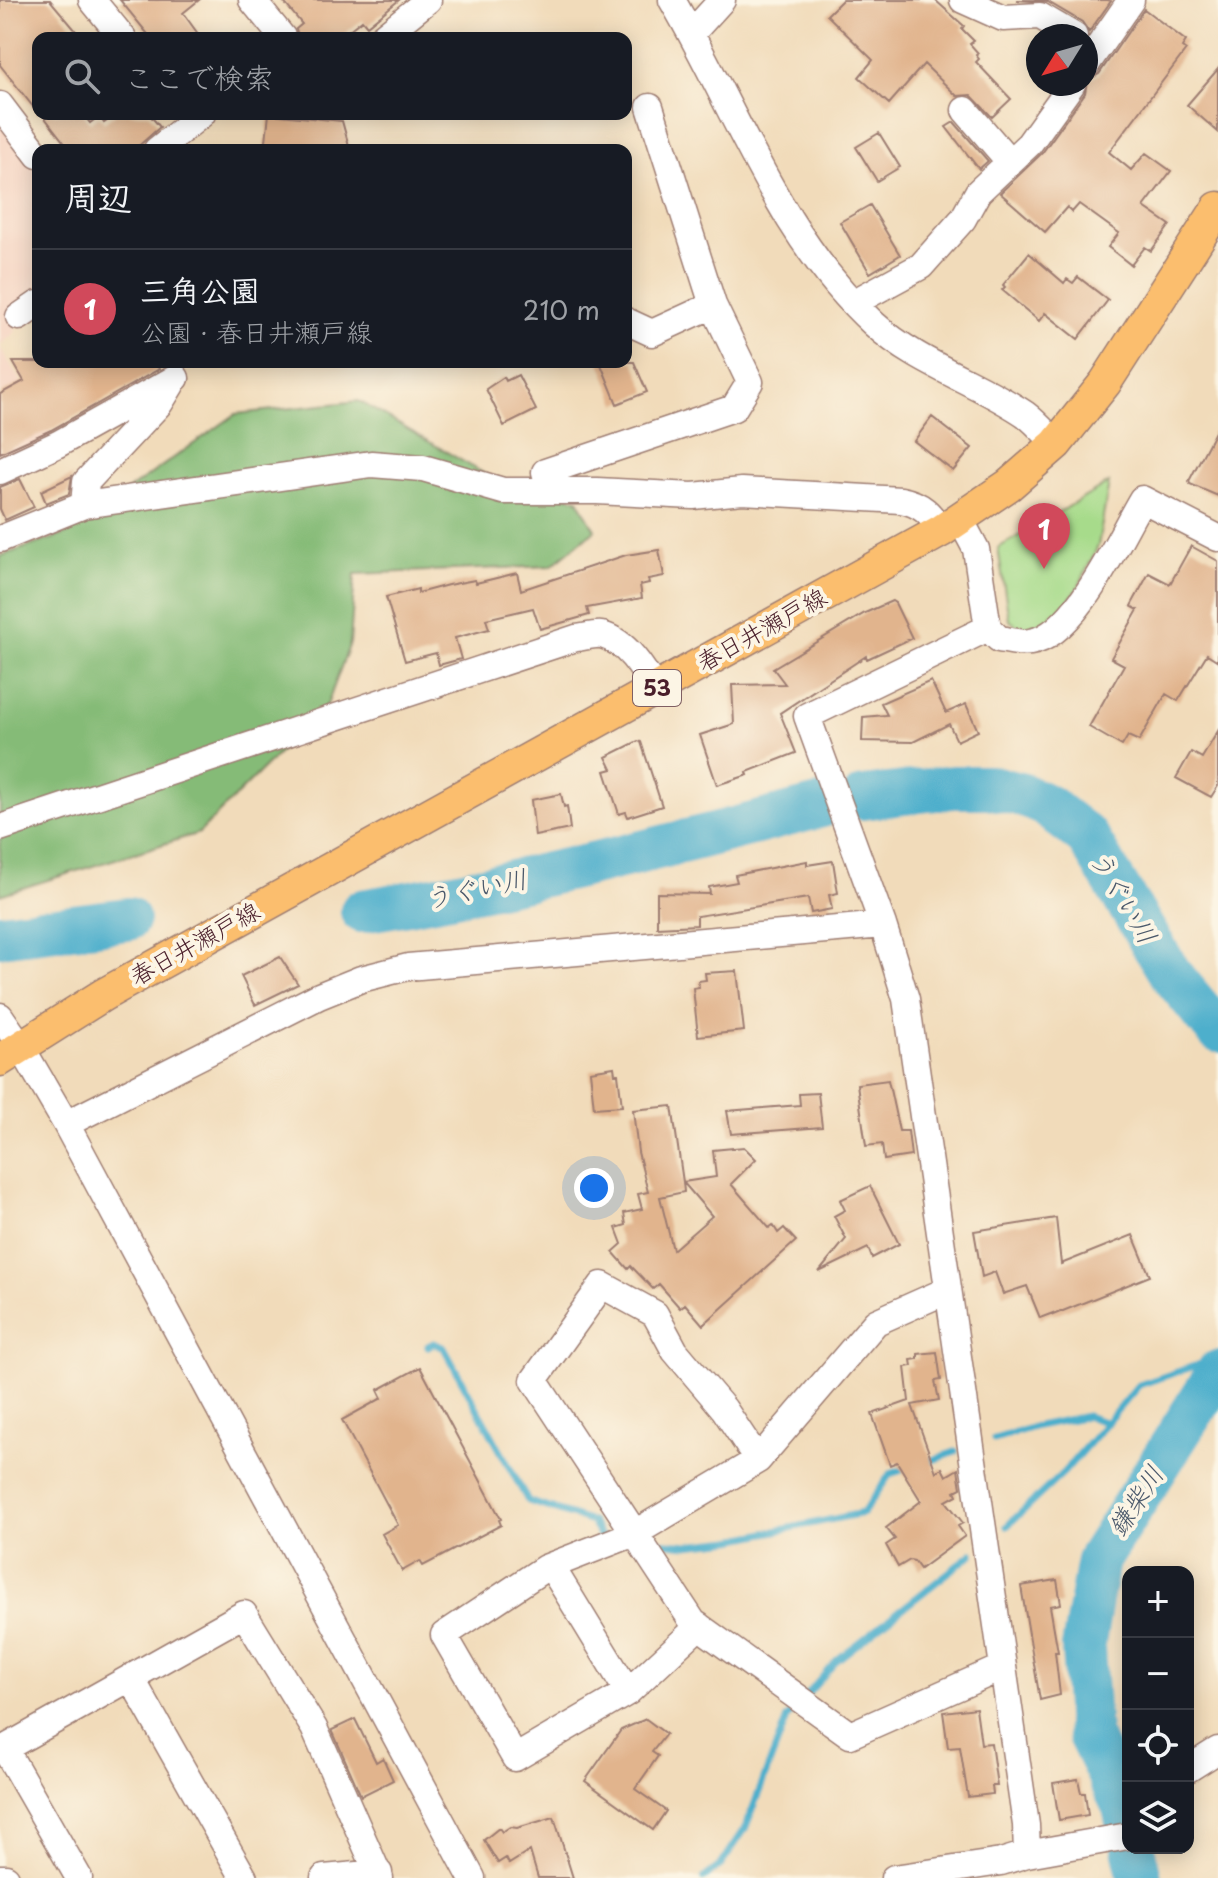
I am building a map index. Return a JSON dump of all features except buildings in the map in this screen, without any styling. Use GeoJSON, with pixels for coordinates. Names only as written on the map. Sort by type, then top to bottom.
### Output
{"type":"FeatureCollection","features":[{"type":"Feature","properties":{"kind":"main road","name":"春日井瀬戸線"},"geometry":{"type":"LineString","coordinates":[[10,1053],[103,995],[950,525],[1009,485],[1056,444],[1105,383],[1218,208]]}},
{"type":"Feature","properties":{"kind":"street"},"geometry":{"type":"LineString","coordinates":[[92,0],[118,32]]}},
{"type":"Feature","properties":{"kind":"street"},"geometry":{"type":"LineString","coordinates":[[252,0],[278,32]]}},
{"type":"Feature","properties":{"kind":"street"},"geometry":{"type":"LineString","coordinates":[[672,0],[794,226],[834,284],[876,326],[917,356],[1028,416],[1056,444]]}},
{"type":"Feature","properties":{"kind":"street"},"geometry":{"type":"LineString","coordinates":[[692,33],[722,0]]}},
{"type":"Feature","properties":{"kind":"street"},"geometry":{"type":"LineString","coordinates":[[963,0],[1003,18],[1040,16],[1054,24]]}},
{"type":"Feature","properties":{"kind":"street"},"geometry":{"type":"LineString","coordinates":[[1098,42],[1131,0]]}},
{"type":"Feature","properties":{"kind":"street"},"geometry":{"type":"LineString","coordinates":[[388,32],[426,1]]}},
{"type":"Feature","properties":{"kind":"street"},"geometry":{"type":"LineString","coordinates":[[853,303],[921,266],[963,219],[978,192],[1029,144],[1063,96]]}},
{"type":"Feature","properties":{"kind":"street"},"geometry":{"type":"LineString","coordinates":[[0,105],[32,147]]}},
{"type":"Feature","properties":{"kind":"street"},"geometry":{"type":"LineString","coordinates":[[552,491],[545,472],[734,408],[750,382],[713,305],[650,107]]}},
{"type":"Feature","properties":{"kind":"street"},"geometry":{"type":"LineString","coordinates":[[965,110],[1009,161]]}},
{"type":"Feature","properties":{"kind":"street"},"geometry":{"type":"LineString","coordinates":[[164,144],[190,120]]}},
{"type":"Feature","properties":{"kind":"street"},"geometry":{"type":"LineString","coordinates":[[632,324],[652,333],[713,305]]}},
{"type":"Feature","properties":{"kind":"street"},"geometry":{"type":"LineString","coordinates":[[84,505],[86,482],[160,403],[178,370]]}},
{"type":"Feature","properties":{"kind":"street"},"geometry":{"type":"LineString","coordinates":[[0,471],[58,444],[178,370]]}},
{"type":"Feature","properties":{"kind":"street"},"geometry":{"type":"LineString","coordinates":[[0,539],[84,505],[371,464],[423,468],[503,491],[693,496],[742,491],[901,500],[924,508],[950,525],[976,549],[988,628],[999,639],[1030,642],[1055,632],[1076,612],[1142,499],[1218,538]]}},
{"type":"Feature","properties":{"kind":"street"},"geometry":{"type":"LineString","coordinates":[[988,628],[807,716],[883,925],[906,999],[1026,1825],[1027,1854]]}},
{"type":"Feature","properties":{"kind":"street"},"geometry":{"type":"LineString","coordinates":[[0,828],[576,638],[601,635],[627,651],[655,689]]}},
{"type":"Feature","properties":{"kind":"street"},"geometry":{"type":"LineString","coordinates":[[66,1124],[272,1018],[361,979],[408,967],[883,925]]}},
{"type":"Feature","properties":{"kind":"street"},"geometry":{"type":"LineString","coordinates":[[0,1016],[10,1053],[66,1124],[472,1878]]}},
{"type":"Feature","properties":{"kind":"street"},"geometry":{"type":"LineString","coordinates":[[758,1460],[724,1409],[675,1351],[655,1314],[602,1285],[534,1380],[693,1622],[850,1735],[1003,1667]]}},
{"type":"Feature","properties":{"kind":"street"},"geometry":{"type":"LineString","coordinates":[[699,1626],[628,1692],[515,1758],[444,1635],[551,1566],[635,1533],[758,1460],[876,1322],[948,1290]]}},
{"type":"Feature","properties":{"kind":"street"},"geometry":{"type":"LineString","coordinates":[[551,1566],[628,1692]]}},
{"type":"Feature","properties":{"kind":"street"},"geometry":{"type":"LineString","coordinates":[[79,1878],[2,1750],[244,1614],[314,1728],[380,1876],[324,1878]]}},
{"type":"Feature","properties":{"kind":"street"},"geometry":{"type":"LineString","coordinates":[[131,1678],[244,1878]]}},
{"type":"Feature","properties":{"kind":"street"},"geometry":{"type":"LineString","coordinates":[[1194,1765],[1218,1750]]}},
{"type":"Feature","properties":{"kind":"street"},"geometry":{"type":"LineString","coordinates":[[894,1878],[1001,1862],[1027,1854],[1118,1838]]}},
{"type":"Feature","properties":{"kind":"shaded area"},"geometry":{"type":"Polygon","coordinates":[[[0,119],[32,159],[32,299],[13,310],[16,332],[0,345],[0,119]]]}},
{"type":"Feature","properties":{"kind":"shaded area"},"geometry":{"type":"Polygon","coordinates":[[[0,347],[53,437],[0,462],[0,347]]]}},
{"type":"Feature","properties":{"kind":"green space"},"geometry":{"type":"Polygon","coordinates":[[[359,401],[490,477],[578,499],[595,530],[551,566],[355,574],[350,643],[327,705],[199,833],[0,895],[0,556],[66,534],[236,414],[359,401]]]}},
{"type":"Feature","properties":{"kind":"green space"},"geometry":{"type":"Polygon","coordinates":[[[1109,483],[1098,546],[1077,590],[1048,626],[1026,632],[1009,620],[998,548],[1109,483]]]}},
{"type":"Feature","properties":{"kind":"waterway","name":"うぐい川"},"geometry":{"type":"LineString","coordinates":[[863,798],[953,787],[990,787],[1023,795],[1047,806],[1087,837],[1170,973],[1218,1031]]}},
{"type":"Feature","properties":{"kind":"waterway","name":"うぐい川"},"geometry":{"type":"LineString","coordinates":[[362,911],[535,877],[822,806]]}},
{"type":"Feature","properties":{"kind":"waterway","name":"うぐい川"},"geometry":{"type":"LineString","coordinates":[[0,935],[128,919]]}},
{"type":"Feature","properties":{"kind":"waterway"},"geometry":{"type":"LineString","coordinates":[[428,1346],[434,1343],[444,1348],[528,1501],[592,1522],[600,1537],[605,1538]]}},
{"type":"Feature","properties":{"kind":"waterway"},"geometry":{"type":"LineString","coordinates":[[1007,1526],[1064,1472],[1139,1385],[1218,1358]]}},
{"type":"Feature","properties":{"kind":"waterway","name":"鎌柴川"},"geometry":{"type":"LineString","coordinates":[[1122,1803],[1089,1735],[1083,1648],[1098,1560],[1218,1372]]}},
{"type":"Feature","properties":{"kind":"waterway"},"geometry":{"type":"LineString","coordinates":[[994,1439],[1087,1416],[1107,1423]]}},
{"type":"Feature","properties":{"kind":"waterway"},"geometry":{"type":"LineString","coordinates":[[924,1463],[955,1452]]}},
{"type":"Feature","properties":{"kind":"waterway"},"geometry":{"type":"LineString","coordinates":[[649,1541],[687,1545],[732,1540],[863,1513],[890,1474],[908,1468]]}},
{"type":"Feature","properties":{"kind":"waterway"},"geometry":{"type":"LineString","coordinates":[[704,1878],[721,1865],[745,1829],[787,1718],[837,1660],[972,1554]]}},
{"type":"Feature","properties":{"kind":"waterway","name":"鎌柴川"},"geometry":{"type":"LineString","coordinates":[[1134,1854],[1140,1878]]}},
{"type":"Feature","properties":{"kind":"place","name":"三角公園"},"geometry":{"type":"Point","coordinates":[1044,569]}}]}
